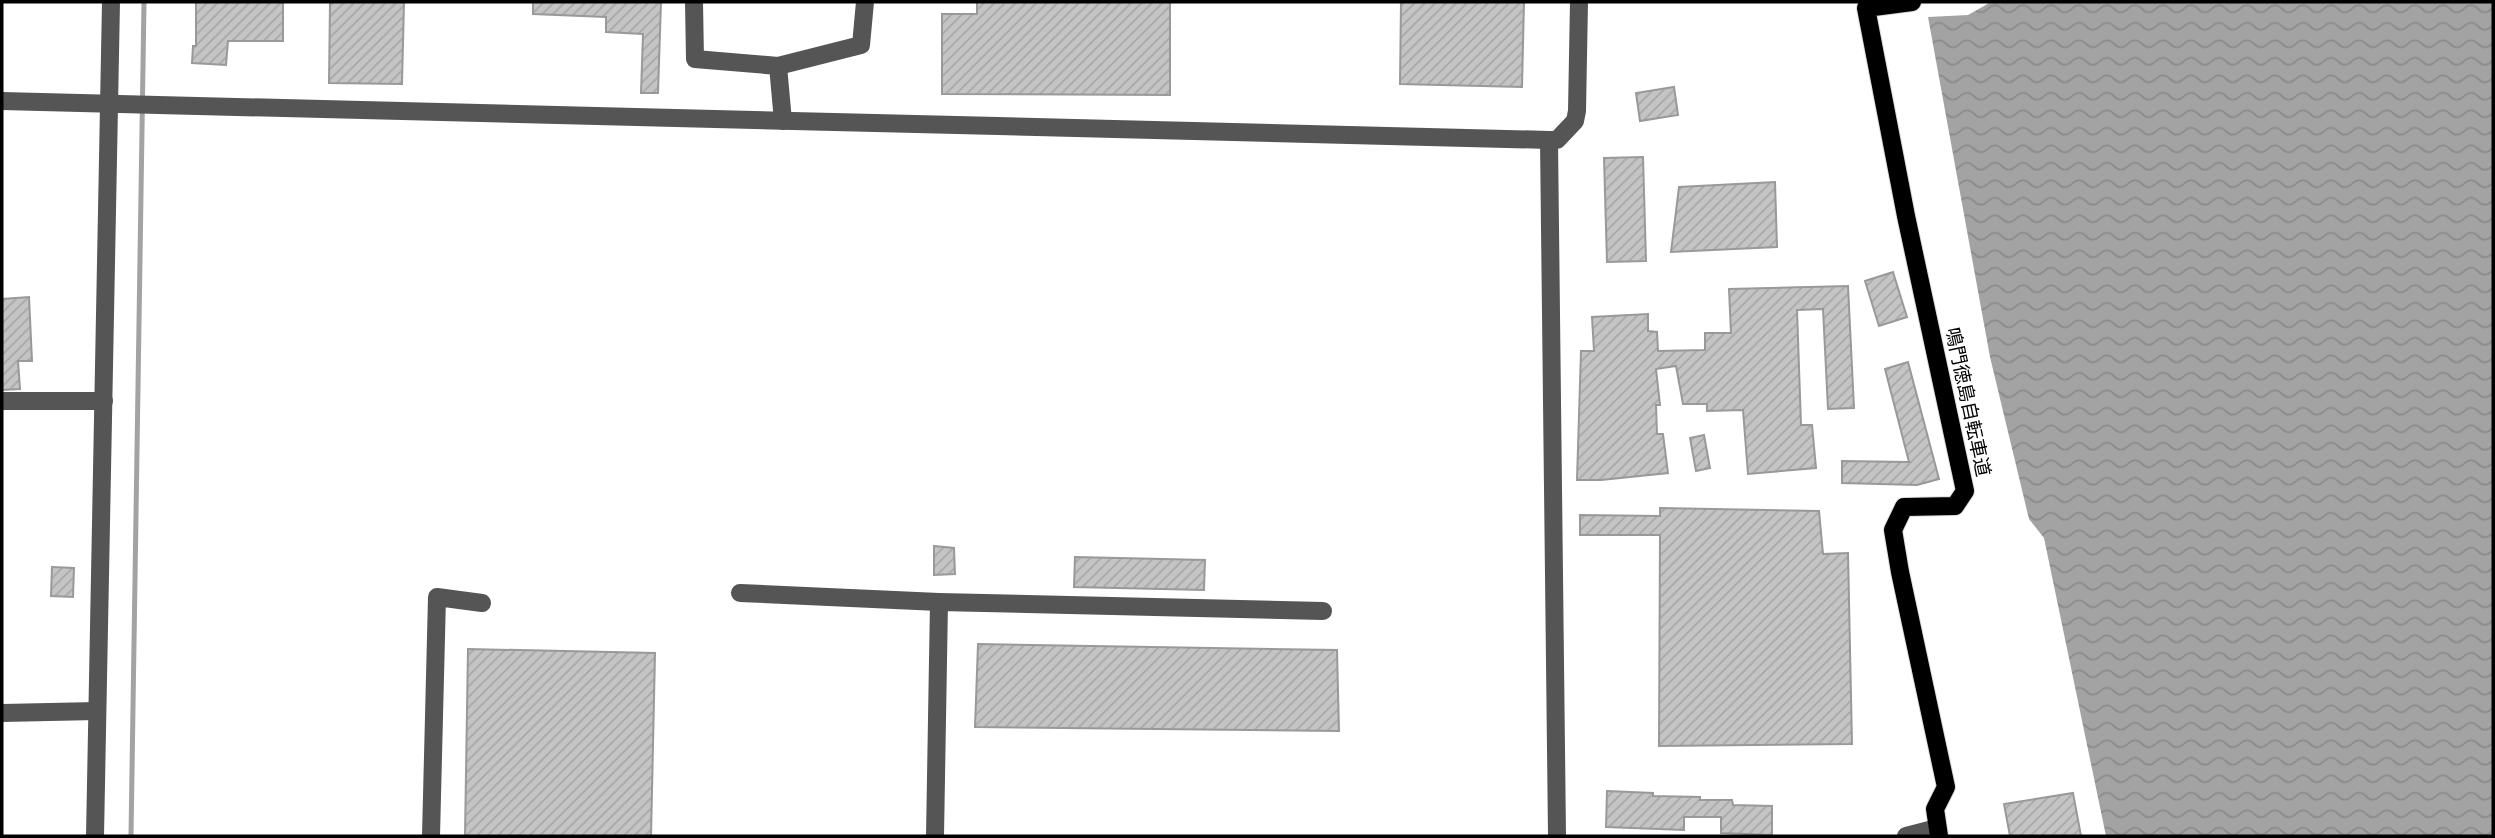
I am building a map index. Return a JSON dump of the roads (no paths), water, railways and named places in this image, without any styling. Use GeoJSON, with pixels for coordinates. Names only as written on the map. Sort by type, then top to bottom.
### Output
{"type":"FeatureCollection","features":[{"type":"Feature","properties":{"kind":"main road","name":"鳴門徳島自転車道"},"geometry":{"type":"LineString","coordinates":[[1912,2],[1866,8],[1906,216],[1965,491],[1955,506],[1904,508],[1893,530],[1946,787],[1935,808],[1938,832]]}},
{"type":"Feature","properties":{"kind":"street"},"geometry":{"type":"LineString","coordinates":[[95,836],[111,2]]}},
{"type":"Feature","properties":{"kind":"street"},"geometry":{"type":"LineString","coordinates":[[694,2],[695,60],[778,66],[861,45],[865,2]]}},
{"type":"Feature","properties":{"kind":"street"},"geometry":{"type":"LineString","coordinates":[[2,101],[1557,140],[1575,121],[1577,111],[1579,2]]}},
{"type":"Feature","properties":{"kind":"street"},"geometry":{"type":"LineString","coordinates":[[778,66],[783,121]]}},
{"type":"Feature","properties":{"kind":"street"},"geometry":{"type":"LineString","coordinates":[[1549,140],[1557,836]]}},
{"type":"Feature","properties":{"kind":"street"},"geometry":{"type":"LineString","coordinates":[[2,401],[104,401]]}},
{"type":"Feature","properties":{"kind":"street"},"geometry":{"type":"LineString","coordinates":[[740,593],[939,602],[1323,611]]}},
{"type":"Feature","properties":{"kind":"street"},"geometry":{"type":"LineString","coordinates":[[431,836],[437,597],[482,603]]}},
{"type":"Feature","properties":{"kind":"street"},"geometry":{"type":"LineString","coordinates":[[935,836],[939,602]]}},
{"type":"Feature","properties":{"kind":"street"},"geometry":{"type":"LineString","coordinates":[[2,713],[97,711]]}},
{"type":"Feature","properties":{"kind":"street"},"geometry":{"type":"LineString","coordinates":[[1906,836],[1938,832]]}},
{"type":"Feature","properties":{"kind":"water"},"geometry":{"type":"Polygon","coordinates":[[[1991,2],[2493,2],[2493,836],[2106,836],[2044,538],[2029,519],[1990,357],[1928,17],[1968,15],[1991,2]]]}},
{"type":"Feature","properties":{"kind":"waterway"},"geometry":{"type":"LineString","coordinates":[[131,836],[144,2]]}}]}
